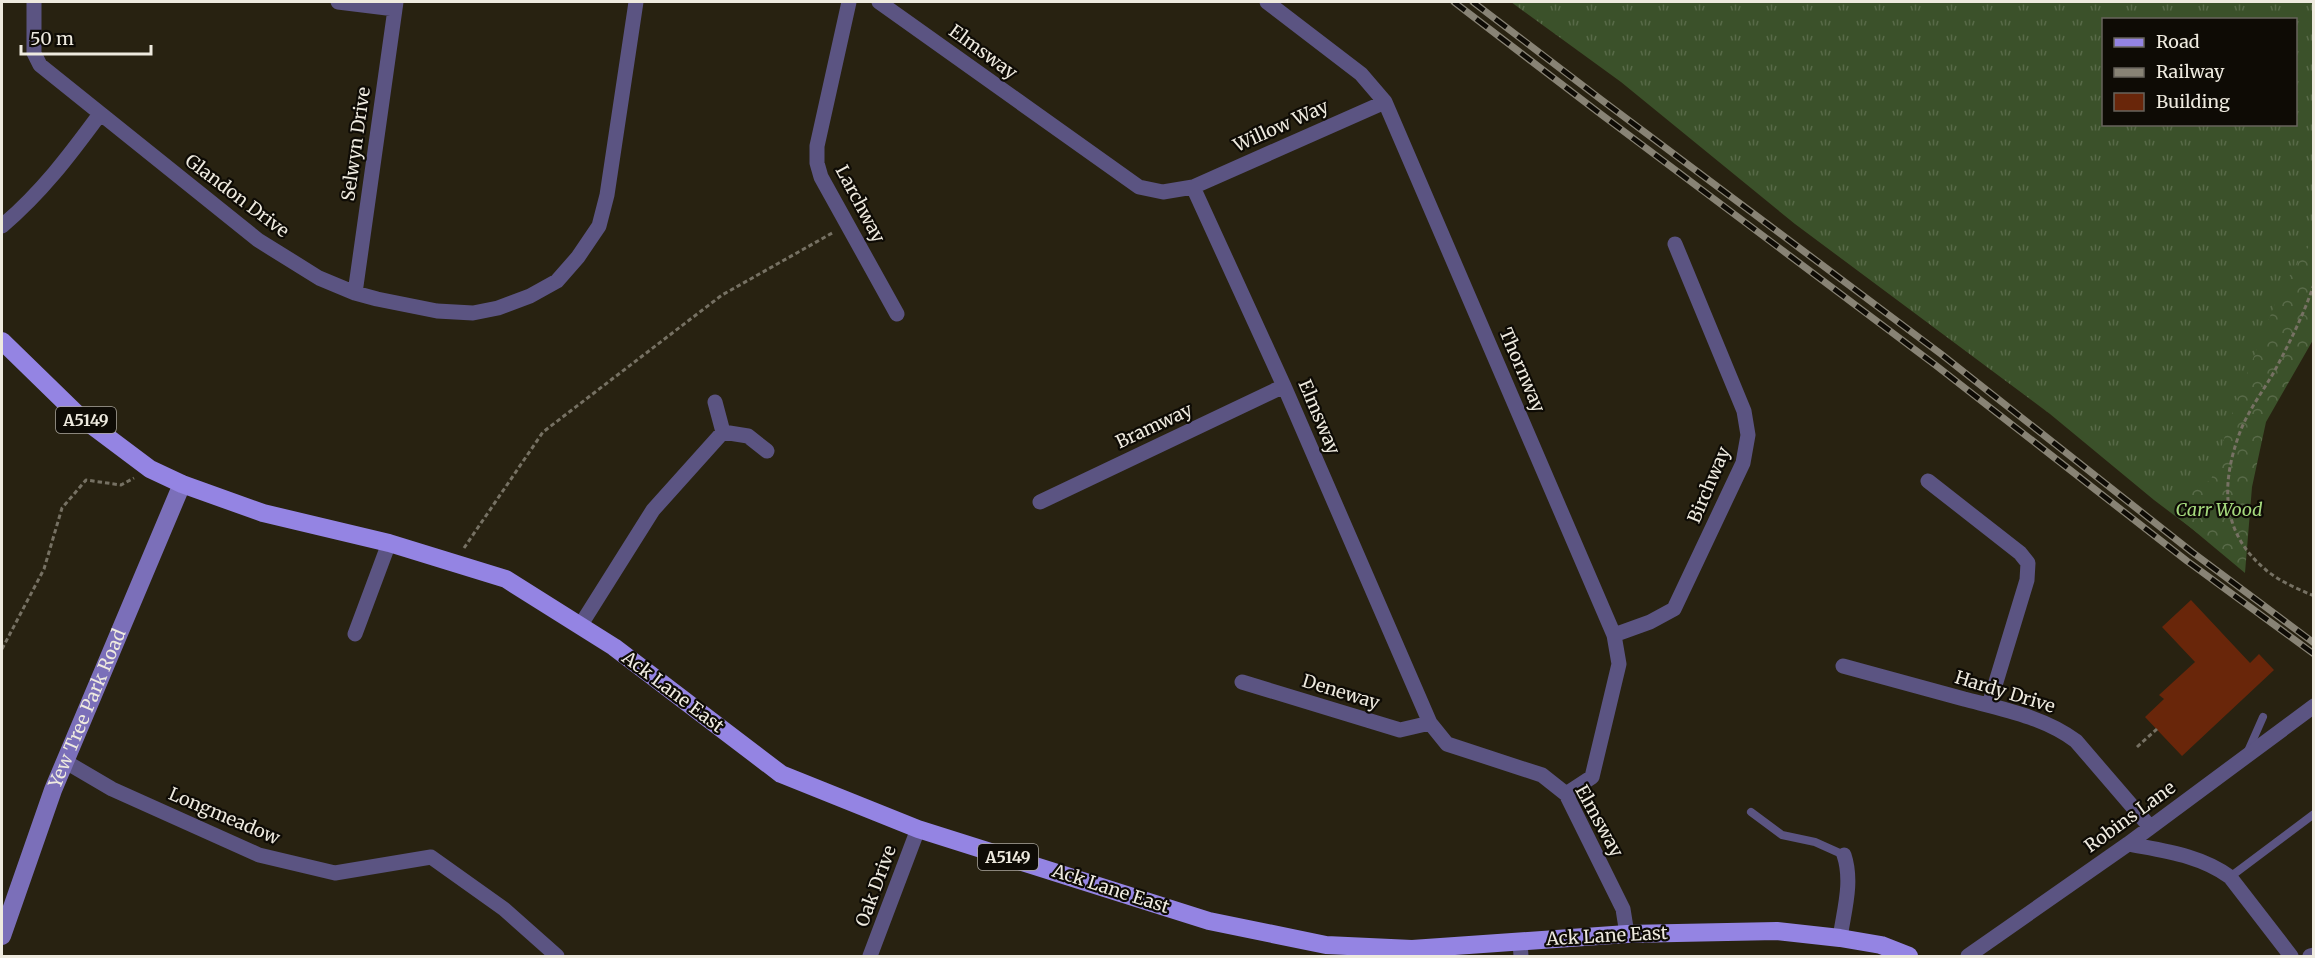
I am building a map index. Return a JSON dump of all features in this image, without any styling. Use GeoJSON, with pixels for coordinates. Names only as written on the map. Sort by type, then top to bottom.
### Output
{"type":"FeatureCollection","features":[{"type":"Feature","properties":{"kind":"main road","name":"A5149"},"geometry":{"type":"LineString","coordinates":[[2,341],[78,415],[150,469],[182,484]]}},
{"type":"Feature","properties":{"kind":"main road","name":"Ack Lane East"},"geometry":{"type":"LineString","coordinates":[[182,484],[263,513],[389,543],[506,579],[614,647],[781,774],[918,829],[1209,921],[1326,945],[1412,949],[1520,949],[1627,934],[1777,931],[1881,945],[1909,957]]}},
{"type":"Feature","properties":{"kind":"street","name":"Glandon Drive"},"geometry":{"type":"LineString","coordinates":[[34,2],[34,53],[40,65],[258,240],[319,278],[355,293],[437,311],[473,313],[498,308],[557,281],[578,257],[599,226],[607,195],[636,2]]}},
{"type":"Feature","properties":{"kind":"street"},"geometry":{"type":"LineString","coordinates":[[338,2],[396,5]]}},
{"type":"Feature","properties":{"kind":"street","name":"Larchway"},"geometry":{"type":"LineString","coordinates":[[849,2],[817,146],[817,163],[821,177],[897,314]]}},
{"type":"Feature","properties":{"kind":"street","name":"Elmsway"},"geometry":{"type":"LineString","coordinates":[[879,2],[1139,187],[1162,192],[1193,187],[1284,386],[1430,723],[1447,744],[1542,775],[1566,794],[1623,909],[1627,934]]}},
{"type":"Feature","properties":{"kind":"street","name":"Thornway"},"geometry":{"type":"LineString","coordinates":[[1267,2],[1361,74],[1385,102],[1614,635],[1619,664],[1592,777],[1566,794]]}},
{"type":"Feature","properties":{"kind":"street","name":"Selwyn Drive"},"geometry":{"type":"LineString","coordinates":[[355,293],[396,5]]}},
{"type":"Feature","properties":{"kind":"street","name":"Willow Way"},"geometry":{"type":"LineString","coordinates":[[1193,187],[1385,102]]}},
{"type":"Feature","properties":{"kind":"street"},"geometry":{"type":"LineString","coordinates":[[2,226],[29,203],[55,175],[100,114]]}},
{"type":"Feature","properties":{"kind":"street","name":"Birchway"},"geometry":{"type":"LineString","coordinates":[[1614,635],[1650,622],[1674,609],[1743,463],[1748,435],[1744,411],[1675,244]]}},
{"type":"Feature","properties":{"kind":"street","name":"Bramway"},"geometry":{"type":"LineString","coordinates":[[1040,502],[1284,386]]}},
{"type":"Feature","properties":{"kind":"street"},"geometry":{"type":"LineString","coordinates":[[715,402],[723,432]]}},
{"type":"Feature","properties":{"kind":"street"},"geometry":{"type":"LineString","coordinates":[[723,432],[748,436],[767,451]]}},
{"type":"Feature","properties":{"kind":"street"},"geometry":{"type":"LineString","coordinates":[[580,626],[653,510],[723,432]]}},
{"type":"Feature","properties":{"kind":"street"},"geometry":{"type":"LineString","coordinates":[[1928,481],[2020,553],[2028,563],[2027,580],[1989,705]]}},
{"type":"Feature","properties":{"kind":"street","name":"Yew Tree Park Road"},"geometry":{"type":"LineString","coordinates":[[2,936],[52,790],[66,762],[182,484]]}},
{"type":"Feature","properties":{"kind":"street"},"geometry":{"type":"LineString","coordinates":[[355,634],[389,543]]}},
{"type":"Feature","properties":{"kind":"street","name":"Hardy Drive"},"geometry":{"type":"LineString","coordinates":[[1844,666],[1989,705],[2049,724],[2076,741],[2150,827]]}},
{"type":"Feature","properties":{"kind":"street","name":"Deneway"},"geometry":{"type":"LineString","coordinates":[[1242,682],[1400,730],[1430,723]]}},
{"type":"Feature","properties":{"kind":"street","name":"Robins Lane"},"geometry":{"type":"LineString","coordinates":[[1968,957],[2128,844],[2313,706]]}},
{"type":"Feature","properties":{"kind":"street","name":"Longmeadow"},"geometry":{"type":"LineString","coordinates":[[66,762],[112,789],[259,855],[335,873],[431,857],[504,909],[557,957]]}},
{"type":"Feature","properties":{"kind":"street","name":"Oak Drive"},"geometry":{"type":"LineString","coordinates":[[870,957],[918,829]]}},
{"type":"Feature","properties":{"kind":"street"},"geometry":{"type":"LineString","coordinates":[[2128,844],[2204,861],[2229,877],[2291,957]]}},
{"type":"Feature","properties":{"kind":"street"},"geometry":{"type":"LineString","coordinates":[[1840,938],[1849,879],[1849,869],[1844,855]]}},
{"type":"Feature","properties":{"kind":"lane"},"geometry":{"type":"LineString","coordinates":[[2245,758],[2263,717]]}},
{"type":"Feature","properties":{"kind":"lane"},"geometry":{"type":"LineString","coordinates":[[1751,812],[1782,835],[1815,842],[1844,855]]}},
{"type":"Feature","properties":{"kind":"lane"},"geometry":{"type":"LineString","coordinates":[[2229,877],[2313,814]]}},
{"type":"Feature","properties":{"kind":"path"},"geometry":{"type":"LineString","coordinates":[[452,564],[543,432],[722,295],[848,225]]}},
{"type":"Feature","properties":{"kind":"path"},"geometry":{"type":"LineString","coordinates":[[2313,284],[2307,305],[2275,371],[2241,430],[2229,469],[2226,502],[2245,547],[2266,570],[2313,596]]}},
{"type":"Feature","properties":{"kind":"path"},"geometry":{"type":"LineString","coordinates":[[2,649],[44,569],[63,508],[86,480],[121,485],[150,469]]}},
{"type":"Feature","properties":{"kind":"path"},"geometry":{"type":"LineString","coordinates":[[2137,747],[2157,729]]}},
{"type":"Feature","properties":{"kind":"green space"},"geometry":{"type":"Polygon","coordinates":[[[1511,2],[2313,2],[2313,255],[2199,534],[2050,414],[1795,224],[1621,82],[1511,2]]]}},
{"type":"Feature","properties":{"kind":"green space","name":"Carr Wood"},"geometry":{"type":"Polygon","coordinates":[[[2313,240],[2313,340],[2266,422],[2252,487],[2245,573],[2161,503],[2211,480],[2236,401],[2281,289],[2313,240]]]}},
{"type":"Feature","properties":{"kind":"building"},"geometry":{"type":"Polygon","coordinates":[[[2191,600],[2250,663],[2259,654],[2274,670],[2182,756],[2145,717],[2164,699],[2159,695],[2195,662],[2162,627],[2191,600]]]}},
{"type":"Feature","properties":{"kind":"railway"},"geometry":{"type":"LineString","coordinates":[[1454,2],[1934,364],[2187,561],[2314,654]]}},
{"type":"Feature","properties":{"kind":"railway"},"geometry":{"type":"LineString","coordinates":[[1473,2],[1941,354],[2192,552],[2314,643]]}}]}
